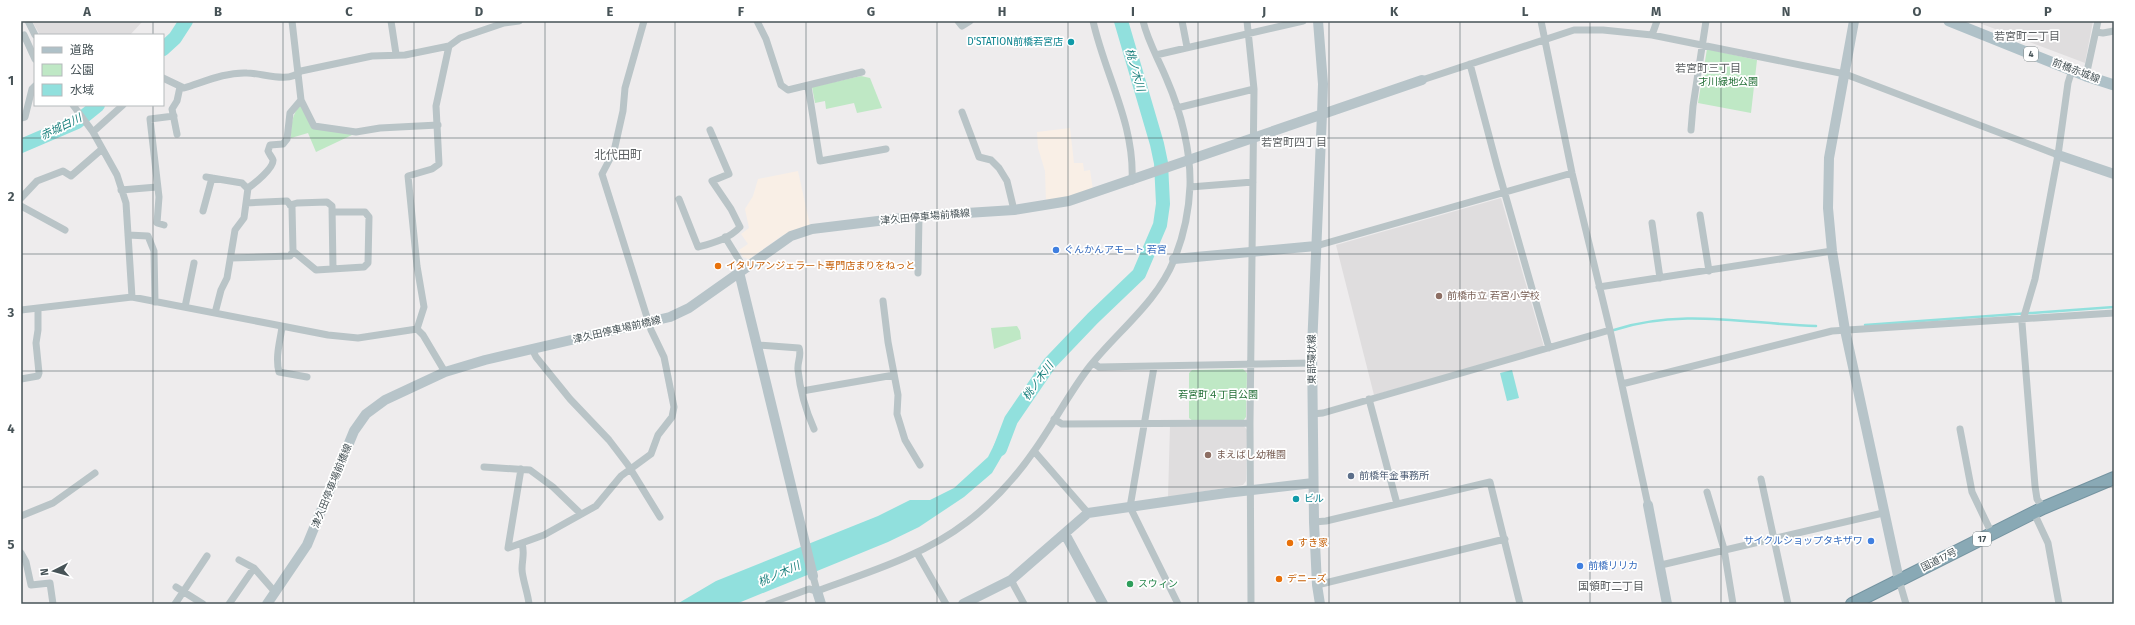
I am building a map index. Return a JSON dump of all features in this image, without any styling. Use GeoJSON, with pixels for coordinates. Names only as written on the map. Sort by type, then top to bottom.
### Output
{"type":"FeatureCollection","features":[{"type":"Feature","properties":{"kind":"highway","name":"国道17号"},"geometry":{"type":"LineString","coordinates":[[1852,604],[2038,510],[2114,478]]}},
{"type":"Feature","properties":{"kind":"main road","name":"前橋赤城線"},"geometry":{"type":"LineString","coordinates":[[1949,21],[2086,76],[2114,85]]}},
{"type":"Feature","properties":{"kind":"street"},"geometry":{"type":"LineString","coordinates":[[28,21],[34,33],[22,35],[34,57]]}},
{"type":"Feature","properties":{"kind":"street"},"geometry":{"type":"LineString","coordinates":[[292,21],[298,67],[297,76],[301,100],[314,126],[356,132],[380,128],[438,124]]}},
{"type":"Feature","properties":{"kind":"street"},"geometry":{"type":"LineString","coordinates":[[391,21],[396,54]]}},
{"type":"Feature","properties":{"kind":"street"},"geometry":{"type":"LineString","coordinates":[[485,21],[488,28]]}},
{"type":"Feature","properties":{"kind":"street"},"geometry":{"type":"LineString","coordinates":[[164,78],[167,78],[184,88],[230,74],[248,73],[281,77],[297,76],[301,71],[365,57],[396,54],[405,55],[448,46],[460,38],[488,28],[519,21]]}},
{"type":"Feature","properties":{"kind":"street"},"geometry":{"type":"LineString","coordinates":[[521,469],[508,548],[544,535],[596,506],[613,484],[630,469],[651,454],[657,438],[670,420],[674,410],[666,365],[650,323],[602,174],[614,151],[623,111],[625,88],[644,21]]}},
{"type":"Feature","properties":{"kind":"street"},"geometry":{"type":"LineString","coordinates":[[757,21],[766,39],[781,86],[788,90],[862,72]]}},
{"type":"Feature","properties":{"kind":"street"},"geometry":{"type":"LineString","coordinates":[[958,21],[962,26],[970,21]]}},
{"type":"Feature","properties":{"kind":"street"},"geometry":{"type":"LineString","coordinates":[[1093,21],[1099,44],[1126,122],[1136,180]]}},
{"type":"Feature","properties":{"kind":"street"},"geometry":{"type":"LineString","coordinates":[[768,604],[809,589],[817,591],[917,553],[966,523],[998,494],[1034,451],[1077,383],[1156,290],[1174,259],[1184,228],[1190,186],[1188,161],[1177,108],[1168,81],[1143,21]]}},
{"type":"Feature","properties":{"kind":"street"},"geometry":{"type":"LineString","coordinates":[[1182,21],[1187,47]]}},
{"type":"Feature","properties":{"kind":"street"},"geometry":{"type":"LineString","coordinates":[[1247,21],[1254,89],[1252,363],[1250,423],[1250,604]]}},
{"type":"Feature","properties":{"kind":"street"},"geometry":{"type":"LineString","coordinates":[[1156,55],[1303,21]]}},
{"type":"Feature","properties":{"kind":"street"},"geometry":{"type":"LineString","coordinates":[[1318,21],[1322,84],[1322,114]]}},
{"type":"Feature","properties":{"kind":"street"},"geometry":{"type":"LineString","coordinates":[[1541,21],[1572,173],[1610,330],[1661,564],[1667,604]]}},
{"type":"Feature","properties":{"kind":"street"},"geometry":{"type":"LineString","coordinates":[[1652,36],[1657,21]]}},
{"type":"Feature","properties":{"kind":"street"},"geometry":{"type":"LineString","coordinates":[[1691,130],[1706,21]]}},
{"type":"Feature","properties":{"kind":"street"},"geometry":{"type":"LineString","coordinates":[[1854,21],[1829,158],[1828,208],[1832,251],[1844,330],[1898,580],[1906,604]]}},
{"type":"Feature","properties":{"kind":"street"},"geometry":{"type":"LineString","coordinates":[[2086,76],[2098,21]]}},
{"type":"Feature","properties":{"kind":"street"},"geometry":{"type":"LineString","coordinates":[[1188,161],[1544,39],[1581,29],[1652,36],[1844,74],[2058,155],[2114,174]]}},
{"type":"Feature","properties":{"kind":"street"},"geometry":{"type":"LineString","coordinates":[[2096,32],[2103,33],[2114,31]]}},
{"type":"Feature","properties":{"kind":"street"},"geometry":{"type":"LineString","coordinates":[[417,329],[424,307],[417,266],[408,176],[432,170],[439,164],[436,106],[448,46]]}},
{"type":"Feature","properties":{"kind":"street"},"geometry":{"type":"LineString","coordinates":[[1470,64],[1497,166],[1549,348]]}},
{"type":"Feature","properties":{"kind":"street"},"geometry":{"type":"LineString","coordinates":[[2059,604],[2048,543],[2038,510],[2023,320],[2035,279],[2058,155],[2068,84],[2072,70]]}},
{"type":"Feature","properties":{"kind":"street"},"geometry":{"type":"LineString","coordinates":[[808,86],[820,162],[886,149]]}},
{"type":"Feature","properties":{"kind":"street"},"geometry":{"type":"LineString","coordinates":[[21,118],[25,117],[32,89],[34,87]]}},
{"type":"Feature","properties":{"kind":"street"},"geometry":{"type":"LineString","coordinates":[[178,134],[172,109],[179,97],[180,87]]}},
{"type":"Feature","properties":{"kind":"street"},"geometry":{"type":"LineString","coordinates":[[1177,108],[1254,89]]}},
{"type":"Feature","properties":{"kind":"street"},"geometry":{"type":"LineString","coordinates":[[215,313],[221,290],[227,278],[235,230],[244,218],[248,189],[261,178],[273,163],[273,159],[268,151],[270,145],[283,144],[287,139],[290,113],[301,100]]}},
{"type":"Feature","properties":{"kind":"street"},"geometry":{"type":"LineString","coordinates":[[75,106],[91,130],[117,175],[126,203],[132,298]]}},
{"type":"Feature","properties":{"kind":"street"},"geometry":{"type":"LineString","coordinates":[[91,130],[122,106]]}},
{"type":"Feature","properties":{"kind":"street"},"geometry":{"type":"LineString","coordinates":[[962,112],[979,157],[991,160],[1007,181],[1014,210]]}},
{"type":"Feature","properties":{"kind":"street","name":"東部環状線"},"geometry":{"type":"LineString","coordinates":[[1320,604],[1316,585],[1312,364],[1322,114]]}},
{"type":"Feature","properties":{"kind":"street"},"geometry":{"type":"LineString","coordinates":[[164,225],[157,223],[159,197],[150,120],[174,116]]}},
{"type":"Feature","properties":{"kind":"street"},"geometry":{"type":"LineString","coordinates":[[679,199],[698,247],[716,242],[740,227],[731,209],[712,181],[729,174],[710,130]]}},
{"type":"Feature","properties":{"kind":"street"},"geometry":{"type":"LineString","coordinates":[[21,198],[37,181],[63,171],[71,176],[102,149]]}},
{"type":"Feature","properties":{"kind":"street","name":"津久田停車場前橋線"},"geometry":{"type":"LineString","coordinates":[[267,604],[307,545],[354,431],[366,414],[385,400],[445,372],[485,360],[650,323],[670,317],[689,308],[791,236],[812,229],[919,216],[1014,210],[1068,202],[1188,161]]}},
{"type":"Feature","properties":{"kind":"street"},"geometry":{"type":"LineString","coordinates":[[1174,259],[1316,246],[1572,173]]}},
{"type":"Feature","properties":{"kind":"street"},"geometry":{"type":"LineString","coordinates":[[203,211],[209,177],[242,183],[248,189]]}},
{"type":"Feature","properties":{"kind":"street"},"geometry":{"type":"LineString","coordinates":[[1190,186],[1253,182]]}},
{"type":"Feature","properties":{"kind":"street"},"geometry":{"type":"LineString","coordinates":[[121,190],[157,187]]}},
{"type":"Feature","properties":{"kind":"street"},"geometry":{"type":"LineString","coordinates":[[231,258],[290,256],[293,251],[290,205],[287,201],[246,203]]}},
{"type":"Feature","properties":{"kind":"street"},"geometry":{"type":"LineString","coordinates":[[290,205],[297,203],[327,202],[332,206],[333,269]]}},
{"type":"Feature","properties":{"kind":"street"},"geometry":{"type":"LineString","coordinates":[[21,206],[65,230]]}},
{"type":"Feature","properties":{"kind":"street"},"geometry":{"type":"LineString","coordinates":[[293,251],[316,270],[364,267],[368,263],[369,217],[365,212],[332,212]]}},
{"type":"Feature","properties":{"kind":"street"},"geometry":{"type":"LineString","coordinates":[[1700,215],[1709,271]]}},
{"type":"Feature","properties":{"kind":"street"},"geometry":{"type":"LineString","coordinates":[[918,273],[919,216]]}},
{"type":"Feature","properties":{"kind":"street"},"geometry":{"type":"LineString","coordinates":[[1652,223],[1660,278]]}},
{"type":"Feature","properties":{"kind":"street"},"geometry":{"type":"LineString","coordinates":[[128,235],[148,236],[154,251],[155,302]]}},
{"type":"Feature","properties":{"kind":"street"},"geometry":{"type":"LineString","coordinates":[[725,237],[742,270],[804,542],[821,604]]}},
{"type":"Feature","properties":{"kind":"street"},"geometry":{"type":"LineString","coordinates":[[1599,288],[1832,251]]}},
{"type":"Feature","properties":{"kind":"street"},"geometry":{"type":"LineString","coordinates":[[184,307],[194,263]]}},
{"type":"Feature","properties":{"kind":"street"},"geometry":{"type":"LineString","coordinates":[[21,310],[132,298],[328,335],[358,338],[417,329]]}},
{"type":"Feature","properties":{"kind":"street"},"geometry":{"type":"LineString","coordinates":[[883,302],[898,400],[897,414],[904,437],[920,465]]}},
{"type":"Feature","properties":{"kind":"street"},"geometry":{"type":"LineString","coordinates":[[21,379],[38,376],[39,373],[36,343],[38,308]]}},
{"type":"Feature","properties":{"kind":"street"},"geometry":{"type":"LineString","coordinates":[[1622,384],[1844,330],[2023,320],[2114,313]]}},
{"type":"Feature","properties":{"kind":"street"},"geometry":{"type":"LineString","coordinates":[[282,327],[277,364],[279,372],[283,374],[307,377]]}},
{"type":"Feature","properties":{"kind":"street"},"geometry":{"type":"LineString","coordinates":[[417,329],[423,335],[445,372]]}},
{"type":"Feature","properties":{"kind":"street"},"geometry":{"type":"LineString","coordinates":[[1312,414],[1323,413],[1610,330]]}},
{"type":"Feature","properties":{"kind":"street"},"geometry":{"type":"LineString","coordinates":[[758,345],[799,348],[800,353],[798,370],[802,391],[814,429]]}},
{"type":"Feature","properties":{"kind":"street"},"geometry":{"type":"LineString","coordinates":[[532,349],[570,399],[609,440],[630,469],[660,517]]}},
{"type":"Feature","properties":{"kind":"street"},"geometry":{"type":"LineString","coordinates":[[1093,363],[1099,367],[1154,367],[1252,363],[1312,364]]}},
{"type":"Feature","properties":{"kind":"street"},"geometry":{"type":"LineString","coordinates":[[1154,367],[1130,507],[1178,604]]}},
{"type":"Feature","properties":{"kind":"street"},"geometry":{"type":"LineString","coordinates":[[802,391],[894,375]]}},
{"type":"Feature","properties":{"kind":"street"},"geometry":{"type":"LineString","coordinates":[[1369,399],[1397,504]]}},
{"type":"Feature","properties":{"kind":"street"},"geometry":{"type":"LineString","coordinates":[[1054,420],[1062,424],[1250,423]]}},
{"type":"Feature","properties":{"kind":"street"},"geometry":{"type":"LineString","coordinates":[[1960,429],[1972,492],[1992,534]]}},
{"type":"Feature","properties":{"kind":"street"},"geometry":{"type":"LineString","coordinates":[[1034,451],[1088,513]]}},
{"type":"Feature","properties":{"kind":"street"},"geometry":{"type":"LineString","coordinates":[[484,466],[530,470],[553,487],[581,514]]}},
{"type":"Feature","properties":{"kind":"street"},"geometry":{"type":"LineString","coordinates":[[21,516],[53,503],[95,473]]}},
{"type":"Feature","properties":{"kind":"street"},"geometry":{"type":"LineString","coordinates":[[1761,479],[1788,604]]}},
{"type":"Feature","properties":{"kind":"street"},"geometry":{"type":"LineString","coordinates":[[1314,522],[1326,521],[1490,482],[1520,604]]}},
{"type":"Feature","properties":{"kind":"street"},"geometry":{"type":"LineString","coordinates":[[963,604],[1011,580],[1088,513],[1250,490],[1313,483]]}},
{"type":"Feature","properties":{"kind":"street"},"geometry":{"type":"LineString","coordinates":[[1707,492],[1724,549],[1733,604]]}},
{"type":"Feature","properties":{"kind":"street"},"geometry":{"type":"LineString","coordinates":[[1661,564],[1883,513]]}},
{"type":"Feature","properties":{"kind":"street"},"geometry":{"type":"LineString","coordinates":[[1065,534],[1104,604]]}},
{"type":"Feature","properties":{"kind":"street"},"geometry":{"type":"LineString","coordinates":[[1316,585],[1505,539]]}},
{"type":"Feature","properties":{"kind":"street"},"geometry":{"type":"LineString","coordinates":[[522,544],[524,548],[522,571],[527,587],[529,604]]}},
{"type":"Feature","properties":{"kind":"street"},"geometry":{"type":"LineString","coordinates":[[21,553],[26,562],[31,585],[50,583],[53,604]]}},
{"type":"Feature","properties":{"kind":"street"},"geometry":{"type":"LineString","coordinates":[[917,553],[946,604]]}},
{"type":"Feature","properties":{"kind":"street"},"geometry":{"type":"LineString","coordinates":[[175,604],[207,556]]}},
{"type":"Feature","properties":{"kind":"street"},"geometry":{"type":"LineString","coordinates":[[239,560],[254,568],[276,592]]}},
{"type":"Feature","properties":{"kind":"street"},"geometry":{"type":"LineString","coordinates":[[229,604],[254,568]]}},
{"type":"Feature","properties":{"kind":"street"},"geometry":{"type":"LineString","coordinates":[[1011,580],[1024,604]]}},
{"type":"Feature","properties":{"kind":"street"},"geometry":{"type":"LineString","coordinates":[[176,587],[203,604]]}},
{"type":"Feature","properties":{"kind":"shaded area"},"geometry":{"type":"Polygon","coordinates":[[[32,21],[142,21],[131,34],[39,34],[32,21]]]}},
{"type":"Feature","properties":{"kind":"shaded area"},"geometry":{"type":"Polygon","coordinates":[[[1974,21],[2093,21],[2085,63],[1974,21]]]}},
{"type":"Feature","properties":{"kind":"shaded area"},"geometry":{"type":"Polygon","coordinates":[[[1070,128],[1074,163],[1083,163],[1084,171],[1090,170],[1093,190],[1046,202],[1045,171],[1038,148],[1037,132],[1070,128]]]}},
{"type":"Feature","properties":{"kind":"shaded area"},"geometry":{"type":"Polygon","coordinates":[[[798,171],[810,225],[783,235],[749,259],[743,257],[739,250],[748,244],[741,234],[749,228],[745,209],[753,196],[758,179],[798,171]]]}},
{"type":"Feature","properties":{"kind":"shaded area","name":"前橋市立 若宮小学校"},"geometry":{"type":"Polygon","coordinates":[[[1501,198],[1544,347],[1374,395],[1336,245],[1501,198]]]}},
{"type":"Feature","properties":{"kind":"shaded area","name":"まえばし幼稚園"},"geometry":{"type":"Polygon","coordinates":[[[1170,426],[1244,426],[1247,430],[1246,481],[1243,485],[1168,497],[1170,426]]]}},
{"type":"Feature","properties":{"kind":"green space","name":"才川緑地公園"},"geometry":{"type":"Polygon","coordinates":[[[1707,49],[1757,60],[1751,113],[1698,103],[1707,49]]]}},
{"type":"Feature","properties":{"kind":"green space"},"geometry":{"type":"Polygon","coordinates":[[[861,76],[870,78],[882,108],[857,113],[854,103],[826,109],[825,101],[815,103],[812,87],[861,76]]]}},
{"type":"Feature","properties":{"kind":"green space"},"geometry":{"type":"Polygon","coordinates":[[[301,103],[314,128],[350,133],[352,135],[316,152],[308,133],[291,138],[293,119],[301,103]]]}},
{"type":"Feature","properties":{"kind":"green space"},"geometry":{"type":"Polygon","coordinates":[[[1017,326],[1020,331],[1021,339],[994,349],[991,328],[1017,326]]]}},
{"type":"Feature","properties":{"kind":"green space","name":"若宮町４丁目公園"},"geometry":{"type":"Polygon","coordinates":[[[1243,369],[1247,373],[1246,417],[1243,421],[1193,421],[1189,418],[1189,373],[1192,370],[1243,369]]]}},
{"type":"Feature","properties":{"kind":"water"},"geometry":{"type":"Polygon","coordinates":[[[1512,370],[1519,398],[1507,401],[1500,373],[1512,370]]]}},
{"type":"Feature","properties":{"kind":"water"},"geometry":{"type":"Polygon","coordinates":[[[1008,417],[1006,449],[992,473],[964,497],[919,527],[888,542],[736,604],[677,604],[716,581],[878,516],[910,500],[930,500],[954,488],[988,457],[1008,417]]]}},
{"type":"Feature","properties":{"kind":"waterway","name":"赤城白川"},"geometry":{"type":"LineString","coordinates":[[164,48],[175,38],[186,21]]}},
{"type":"Feature","properties":{"kind":"waterway","name":"桃ノ木川"},"geometry":{"type":"LineString","coordinates":[[1000,449],[1011,420],[1050,363],[1093,318],[1139,274],[1160,225],[1163,204],[1161,163],[1157,144],[1121,21]]}},
{"type":"Feature","properties":{"kind":"waterway","name":"赤城白川"},"geometry":{"type":"LineString","coordinates":[[21,146],[77,122],[97,106]]}},
{"type":"Feature","properties":{"kind":"waterway"},"geometry":{"type":"LineString","coordinates":[[1865,325],[2114,307]]}},
{"type":"Feature","properties":{"kind":"waterway"},"geometry":{"type":"LineString","coordinates":[[1614,330],[1639,323],[1689,319],[1715,319],[1816,326]]}},
{"type":"Feature","properties":{"kind":"place","name":"D'STATION前橋若宮店"},"geometry":{"type":"Point","coordinates":[1071,42]}},
{"type":"Feature","properties":{"kind":"place","name":"ぐんかんアモート 若宮"},"geometry":{"type":"Point","coordinates":[1056,250]}},
{"type":"Feature","properties":{"kind":"place","name":"イタリアンジェラート専門店まりをねっと"},"geometry":{"type":"Point","coordinates":[718,266]}},
{"type":"Feature","properties":{"kind":"place","name":"前橋市立 若宮小学校"},"geometry":{"type":"Point","coordinates":[1439,296]}},
{"type":"Feature","properties":{"kind":"place","name":"まえばし幼稚園"},"geometry":{"type":"Point","coordinates":[1208,455]}},
{"type":"Feature","properties":{"kind":"place","name":"前橋年金事務所"},"geometry":{"type":"Point","coordinates":[1351,476]}},
{"type":"Feature","properties":{"kind":"place","name":"ビル"},"geometry":{"type":"Point","coordinates":[1296,499]}},
{"type":"Feature","properties":{"kind":"place","name":"サイクルショップタキザワ"},"geometry":{"type":"Point","coordinates":[1871,541]}},
{"type":"Feature","properties":{"kind":"place","name":"すき家"},"geometry":{"type":"Point","coordinates":[1290,543]}},
{"type":"Feature","properties":{"kind":"place","name":"前橋リリカ"},"geometry":{"type":"Point","coordinates":[1580,566]}},
{"type":"Feature","properties":{"kind":"place","name":"デニーズ"},"geometry":{"type":"Point","coordinates":[1279,579]}},
{"type":"Feature","properties":{"kind":"place","name":"スウィン"},"geometry":{"type":"Point","coordinates":[1130,584]}},
{"type":"Feature","properties":{"kind":"district","name":"若宮町二丁目"},"geometry":{"type":"Point","coordinates":[2027,36]}},
{"type":"Feature","properties":{"kind":"district","name":"若宮町三丁目"},"geometry":{"type":"Point","coordinates":[1708,68]}},
{"type":"Feature","properties":{"kind":"district","name":"若宮町四丁目"},"geometry":{"type":"Point","coordinates":[1294,142]}},
{"type":"Feature","properties":{"kind":"district","name":"北代田町"},"geometry":{"type":"Point","coordinates":[618,155]}},
{"type":"Feature","properties":{"kind":"district","name":"国領町二丁目"},"geometry":{"type":"Point","coordinates":[1611,586]}}]}
